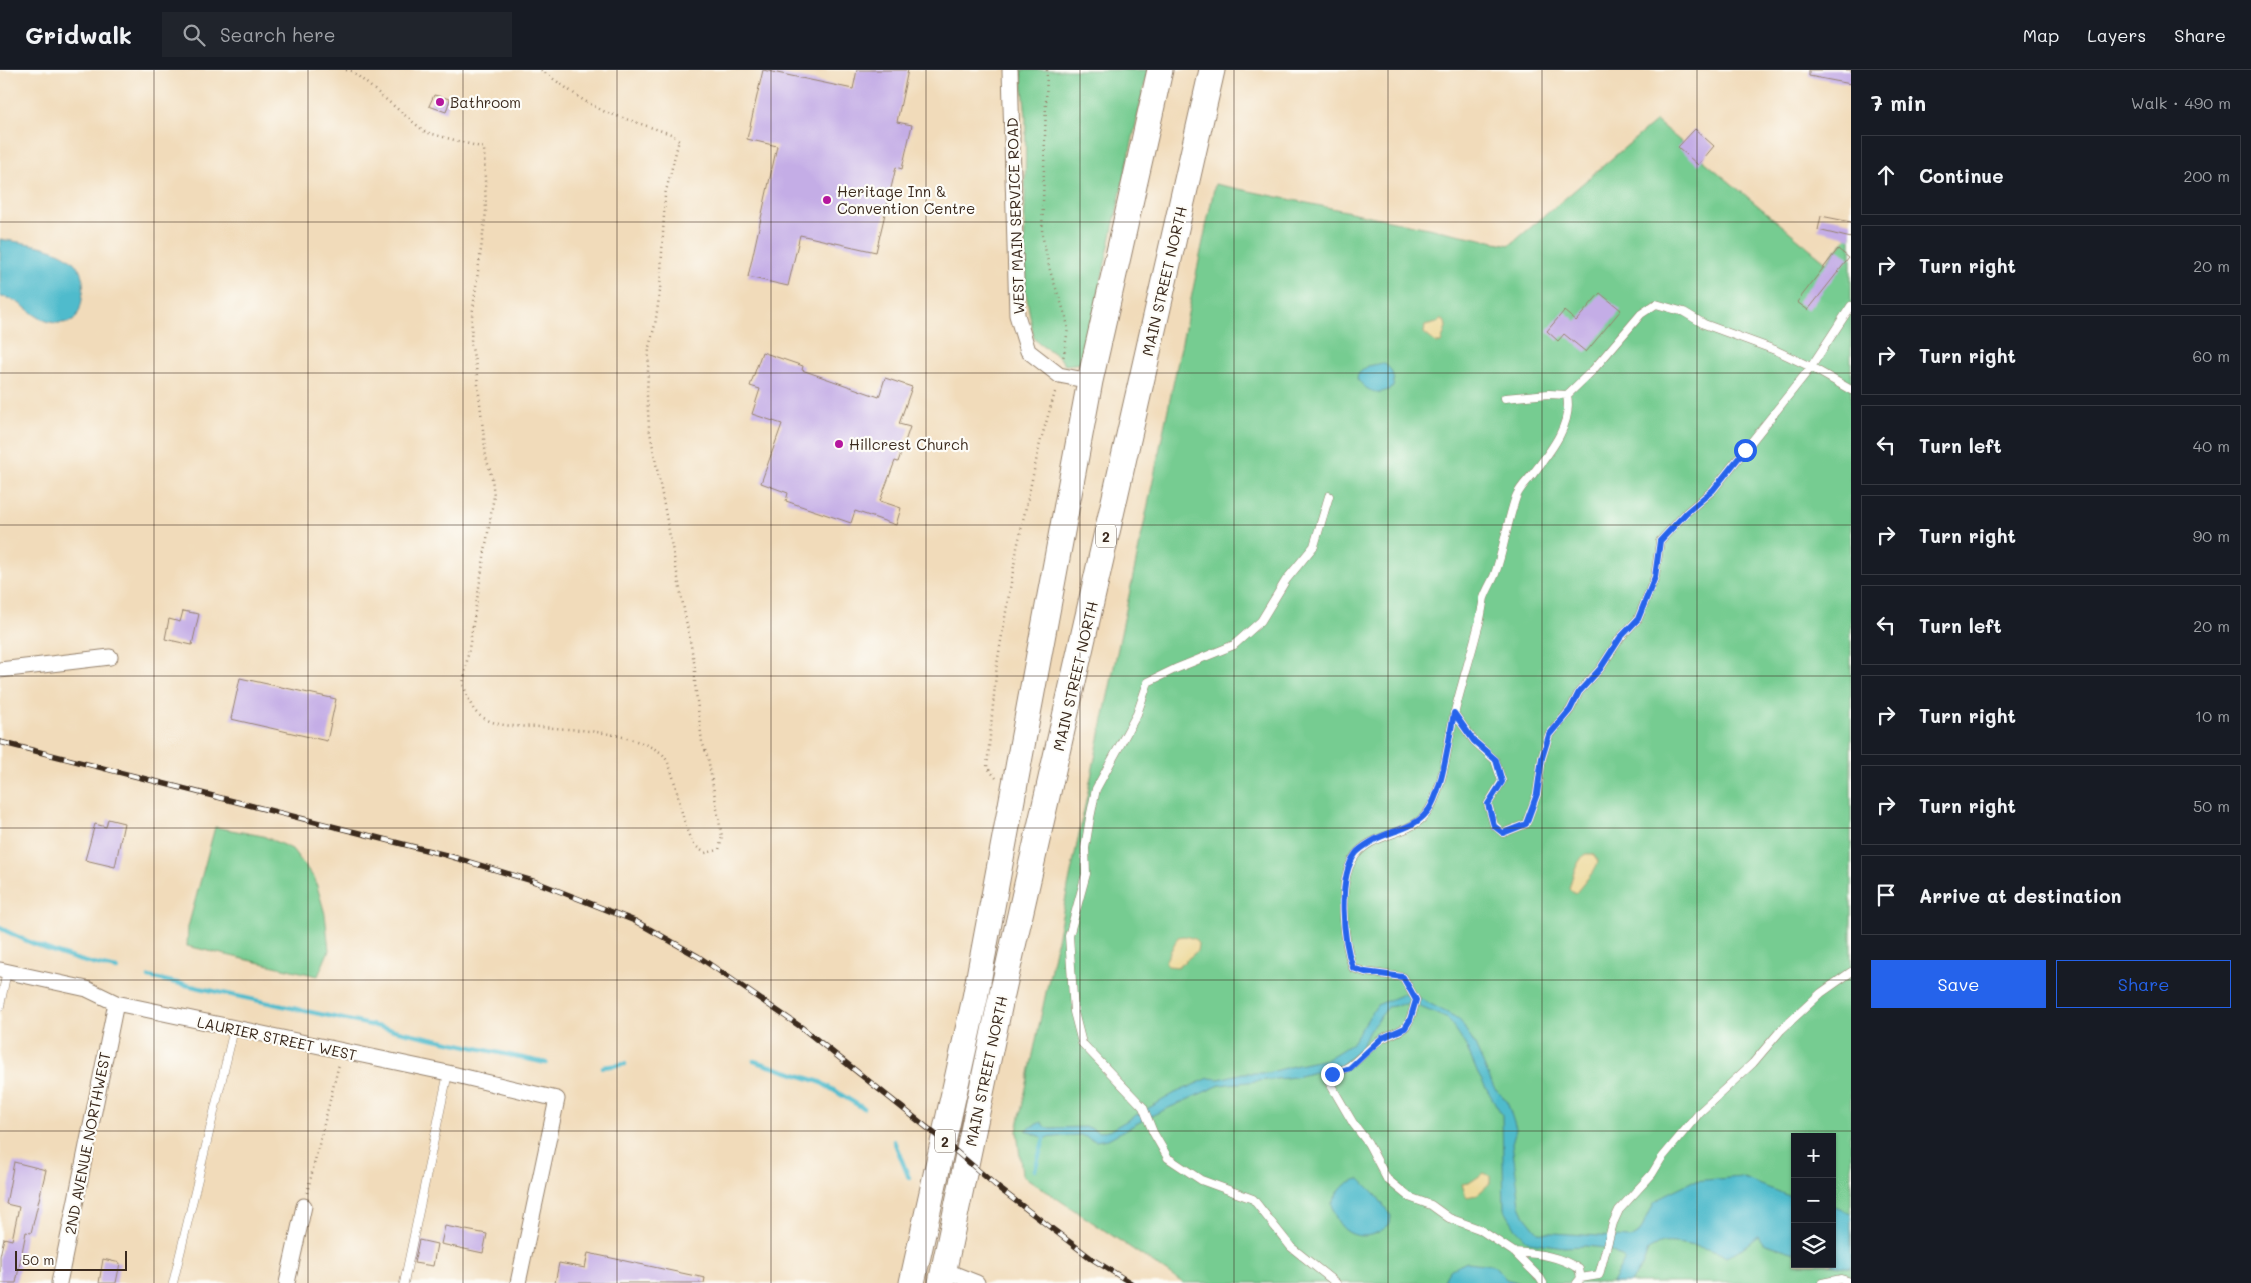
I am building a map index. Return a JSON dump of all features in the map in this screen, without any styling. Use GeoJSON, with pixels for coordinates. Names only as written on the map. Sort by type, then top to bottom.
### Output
{"type":"FeatureCollection","features":[{"type":"Feature","properties":{"kind":"main road","name":"MAIN STREET NORTH"},"geometry":{"type":"LineString","coordinates":[[912,1283],[976,998],[1090,381],[1160,70]]}},
{"type":"Feature","properties":{"kind":"main road","name":"MAIN STREET NORTH"},"geometry":{"type":"LineString","coordinates":[[943,1276],[1000,1003],[1212,70]]}},
{"type":"Feature","properties":{"kind":"street","name":"WEST MAIN SERVICE ROAD"},"geometry":{"type":"LineString","coordinates":[[1010,70],[1017,315],[1028,352],[1059,375],[1090,381]]}},
{"type":"Feature","properties":{"kind":"street"},"geometry":{"type":"LineString","coordinates":[[0,670],[110,657]]}},
{"type":"Feature","properties":{"kind":"street","name":"LAURIER STREET WEST"},"geometry":{"type":"LineString","coordinates":[[4,970],[87,989],[116,1004],[448,1073],[557,1099],[518,1283]]}},
{"type":"Feature","properties":{"kind":"street","name":"2ND AVENUE NORTHWEST"},"geometry":{"type":"LineString","coordinates":[[59,1283],[116,1004]]}},
{"type":"Feature","properties":{"kind":"street"},"geometry":{"type":"LineString","coordinates":[[287,1283],[304,1206]]}},
{"type":"Feature","properties":{"kind":"street"},"geometry":{"type":"LineString","coordinates":[[943,1276],[977,1283]]}},
{"type":"Feature","properties":{"kind":"lane"},"geometry":{"type":"LineString","coordinates":[[1505,398],[1549,394],[1567,395],[1593,370],[1641,314],[1656,304],[1684,312],[1704,324],[1775,350],[1811,367],[1851,390]]}},
{"type":"Feature","properties":{"kind":"lane"},"geometry":{"type":"LineString","coordinates":[[1454,713],[1474,741],[1496,760],[1502,782],[1488,804],[1494,826],[1503,833],[1526,824],[1537,794],[1542,758],[1549,735],[1570,710],[1579,692],[1600,669],[1620,638],[1638,619],[1655,577],[1660,541],[1687,512],[1713,490],[1811,367],[1851,306]]}},
{"type":"Feature","properties":{"kind":"lane"},"geometry":{"type":"LineString","coordinates":[[1836,327],[1851,314]]}},
{"type":"Feature","properties":{"kind":"lane"},"geometry":{"type":"LineString","coordinates":[[1543,1283],[1514,1252],[1478,1229],[1449,1218],[1431,1205],[1409,1197],[1387,1179],[1368,1142],[1353,1123],[1329,1082],[1332,1074],[1350,1068],[1382,1038],[1405,1028],[1410,1020],[1416,1000],[1403,977],[1365,972],[1353,968],[1348,949],[1343,898],[1348,868],[1356,853],[1373,840],[1418,821],[1429,810],[1442,774],[1454,713],[1479,627],[1484,596],[1495,573],[1506,527],[1517,494],[1557,441],[1566,420],[1569,405],[1567,395]]}},
{"type":"Feature","properties":{"kind":"lane"},"geometry":{"type":"LineString","coordinates":[[1329,496],[1314,546],[1286,580],[1261,621],[1234,645],[1148,682],[1137,714],[1096,789],[1085,848],[1086,874],[1069,936],[1074,1012],[1082,1043],[1143,1107],[1150,1119],[1153,1132],[1168,1158],[1200,1180],[1253,1199],[1291,1247],[1336,1283]]}},
{"type":"Feature","properties":{"kind":"lane"},"geometry":{"type":"LineString","coordinates":[[0,1006],[4,970]]}},
{"type":"Feature","properties":{"kind":"lane"},"geometry":{"type":"LineString","coordinates":[[1514,1252],[1556,1257],[1579,1269],[1579,1280],[1599,1275],[1613,1222],[1619,1210],[1652,1174],[1661,1159],[1700,1112],[1753,1063],[1781,1030],[1821,993],[1851,972]]}},
{"type":"Feature","properties":{"kind":"lane"},"geometry":{"type":"LineString","coordinates":[[173,1283],[234,1029]]}},
{"type":"Feature","properties":{"kind":"lane"},"geometry":{"type":"LineString","coordinates":[[404,1283],[448,1073]]}},
{"type":"Feature","properties":{"kind":"lane"},"geometry":{"type":"LineString","coordinates":[[1822,1283],[1841,1279],[1851,1282]]}},
{"type":"Feature","properties":{"kind":"path"},"geometry":{"type":"LineString","coordinates":[[346,70],[352,71],[425,132],[484,148],[486,212],[472,316],[471,343],[476,367],[486,457],[492,478],[494,496],[463,685],[471,707],[481,717],[498,724],[579,731],[623,738],[662,753],[670,767],[673,783],[693,843],[705,853],[719,850],[722,837],[708,758],[702,742],[695,684],[695,667],[649,427],[647,394],[649,347],[655,326],[660,291],[665,195],[679,140],[671,134],[605,112],[583,100],[541,70]]}},
{"type":"Feature","properties":{"kind":"path"},"geometry":{"type":"LineString","coordinates":[[1014,798],[987,767],[991,711],[1017,548],[1034,468],[1059,375],[1068,329],[1066,317],[1050,271],[1042,234],[1048,70]]}},
{"type":"Feature","properties":{"kind":"path"},"geometry":{"type":"LineString","coordinates":[[304,1206],[342,1051]]}},
{"type":"Feature","properties":{"kind":"green space"},"geometry":{"type":"Polygon","coordinates":[[[1021,70],[1148,70],[1083,363],[1065,365],[1060,358],[1034,339],[1024,282],[1026,116],[1021,70]]]}},
{"type":"Feature","properties":{"kind":"green space"},"geometry":{"type":"Polygon","coordinates":[[[1656,121],[1826,262],[1851,233],[1851,1283],[1183,1283],[1022,1175],[1017,1131],[1215,184],[1510,245],[1656,121]]]}},
{"type":"Feature","properties":{"kind":"green space"},"geometry":{"type":"Polygon","coordinates":[[[215,827],[263,836],[292,849],[315,879],[325,914],[329,950],[318,976],[187,946],[188,927],[215,827]]]}},
{"type":"Feature","properties":{"kind":"sand"},"geometry":{"type":"Polygon","coordinates":[[[1440,319],[1445,322],[1446,327],[1441,343],[1436,343],[1424,333],[1425,326],[1437,323],[1440,319]]]}},
{"type":"Feature","properties":{"kind":"sand"},"geometry":{"type":"Polygon","coordinates":[[[1585,854],[1593,854],[1598,861],[1596,868],[1575,894],[1569,889],[1577,866],[1585,854]]]}},
{"type":"Feature","properties":{"kind":"sand"},"geometry":{"type":"Polygon","coordinates":[[[1184,936],[1195,939],[1198,944],[1197,951],[1178,967],[1168,966],[1165,962],[1178,937],[1184,936]]]}},
{"type":"Feature","properties":{"kind":"sand"},"geometry":{"type":"Polygon","coordinates":[[[1484,1173],[1490,1176],[1490,1183],[1477,1195],[1466,1197],[1462,1184],[1469,1183],[1484,1173]]]}},
{"type":"Feature","properties":{"kind":"water"},"geometry":{"type":"Polygon","coordinates":[[[0,239],[27,243],[55,251],[67,257],[77,266],[82,277],[83,292],[79,311],[73,321],[49,322],[17,302],[9,298],[0,297],[0,239]]]}},
{"type":"Feature","properties":{"kind":"water"},"geometry":{"type":"Polygon","coordinates":[[[1383,363],[1389,367],[1392,373],[1393,387],[1383,392],[1374,392],[1357,379],[1358,374],[1368,366],[1383,363]]]}},
{"type":"Feature","properties":{"kind":"water"},"geometry":{"type":"Polygon","coordinates":[[[1408,992],[1459,1019],[1475,1045],[1494,1088],[1507,1101],[1516,1129],[1512,1143],[1520,1205],[1525,1216],[1538,1232],[1630,1238],[1640,1232],[1654,1203],[1664,1195],[1693,1181],[1741,1177],[1791,1196],[1791,1252],[1763,1243],[1758,1236],[1727,1257],[1696,1246],[1662,1243],[1648,1250],[1642,1266],[1631,1283],[1612,1283],[1625,1259],[1606,1248],[1564,1247],[1529,1242],[1516,1229],[1504,1209],[1502,1115],[1478,1074],[1466,1046],[1448,1019],[1411,1003],[1388,1007],[1369,1031],[1361,1048],[1340,1066],[1295,1077],[1220,1085],[1153,1115],[1108,1139],[1096,1141],[1080,1135],[1044,1138],[1025,1130],[1041,1122],[1046,1128],[1088,1127],[1099,1132],[1112,1129],[1175,1093],[1209,1078],[1219,1079],[1243,1073],[1267,1073],[1327,1059],[1351,1044],[1377,1005],[1408,992]]]}},
{"type":"Feature","properties":{"kind":"water"},"geometry":{"type":"Polygon","coordinates":[[[1360,1179],[1377,1196],[1391,1216],[1390,1224],[1381,1231],[1371,1235],[1362,1236],[1346,1230],[1339,1224],[1332,1203],[1343,1187],[1350,1182],[1360,1179]]]}},
{"type":"Feature","properties":{"kind":"water"},"geometry":{"type":"Polygon","coordinates":[[[1836,1207],[1851,1213],[1851,1268],[1836,1265],[1836,1207]]]}},
{"type":"Feature","properties":{"kind":"water"},"geometry":{"type":"Polygon","coordinates":[[[1467,1262],[1494,1265],[1506,1279],[1521,1283],[1443,1283],[1449,1270],[1467,1262]]]}},
{"type":"Feature","properties":{"kind":"building","name":"Heritage Inn & Convention Centre"},"geometry":{"type":"Polygon","coordinates":[[[763,70],[853,89],[857,70],[908,70],[897,122],[912,125],[902,169],[896,167],[876,252],[800,235],[788,286],[748,277],[777,146],[747,139],[763,70]]]}},
{"type":"Feature","properties":{"kind":"building"},"geometry":{"type":"Polygon","coordinates":[[[1809,70],[1851,70],[1851,84],[1809,76],[1809,70]]]}},
{"type":"Feature","properties":{"kind":"building","name":"Bathroom"},"geometry":{"type":"Polygon","coordinates":[[[434,95],[450,99],[446,112],[429,106],[434,95]]]}},
{"type":"Feature","properties":{"kind":"building"},"geometry":{"type":"Polygon","coordinates":[[[1695,129],[1714,146],[1698,165],[1678,147],[1695,129]]]}},
{"type":"Feature","properties":{"kind":"building"},"geometry":{"type":"Polygon","coordinates":[[[1821,216],[1851,222],[1851,238],[1818,230],[1821,216]]]}},
{"type":"Feature","properties":{"kind":"building"},"geometry":{"type":"Polygon","coordinates":[[[1838,249],[1849,258],[1808,310],[1797,302],[1838,249]]]}},
{"type":"Feature","properties":{"kind":"building"},"geometry":{"type":"Polygon","coordinates":[[[1600,293],[1621,310],[1586,352],[1564,334],[1558,341],[1547,331],[1564,311],[1576,321],[1600,293]]]}},
{"type":"Feature","properties":{"kind":"building","name":"Hillcrest Church"},"geometry":{"type":"Polygon","coordinates":[[[762,352],[803,366],[802,370],[879,397],[885,378],[912,387],[899,424],[910,427],[898,462],[895,461],[880,501],[901,508],[896,525],[855,511],[851,523],[786,501],[788,493],[761,483],[782,424],[752,414],[760,389],[750,386],[762,352]]]}},
{"type":"Feature","properties":{"kind":"building"},"geometry":{"type":"Polygon","coordinates":[[[183,611],[199,614],[192,645],[165,639],[169,619],[180,622],[183,611]]]}},
{"type":"Feature","properties":{"kind":"building"},"geometry":{"type":"Polygon","coordinates":[[[240,678],[336,699],[327,741],[231,719],[240,678]]]}},
{"type":"Feature","properties":{"kind":"building"},"geometry":{"type":"Polygon","coordinates":[[[108,819],[124,823],[115,867],[85,860],[95,824],[106,827],[108,819]]]}},
{"type":"Feature","properties":{"kind":"building"},"geometry":{"type":"Polygon","coordinates":[[[14,1162],[46,1170],[31,1233],[26,1232],[16,1283],[0,1283],[0,1256],[4,1238],[12,1240],[19,1207],[6,1204],[14,1162]]]}},
{"type":"Feature","properties":{"kind":"building"},"geometry":{"type":"Polygon","coordinates":[[[445,1226],[487,1234],[483,1253],[441,1244],[445,1226]]]}},
{"type":"Feature","properties":{"kind":"building"},"geometry":{"type":"Polygon","coordinates":[[[419,1240],[437,1244],[433,1266],[414,1263],[419,1240]]]}},
{"type":"Feature","properties":{"kind":"building"},"geometry":{"type":"Polygon","coordinates":[[[588,1253],[705,1278],[704,1283],[555,1283],[559,1263],[585,1268],[588,1253]]]}},
{"type":"Feature","properties":{"kind":"building"},"geometry":{"type":"Polygon","coordinates":[[[103,1259],[120,1263],[116,1283],[99,1283],[103,1259]]]}},
{"type":"Feature","properties":{"kind":"waterway"},"geometry":{"type":"LineString","coordinates":[[0,928],[57,953],[117,969]]}},
{"type":"Feature","properties":{"kind":"waterway"},"geometry":{"type":"LineString","coordinates":[[149,977],[546,1063]]}},
{"type":"Feature","properties":{"kind":"waterway"},"geometry":{"type":"LineString","coordinates":[[754,1061],[820,1082],[863,1108]]}},
{"type":"Feature","properties":{"kind":"waterway"},"geometry":{"type":"LineString","coordinates":[[603,1067],[625,1064]]}},
{"type":"Feature","properties":{"kind":"waterway"},"geometry":{"type":"LineString","coordinates":[[1035,1170],[1044,1138]]}},
{"type":"Feature","properties":{"kind":"waterway"},"geometry":{"type":"LineString","coordinates":[[894,1141],[909,1178]]}},
{"type":"Feature","properties":{"kind":"railway"},"geometry":{"type":"LineString","coordinates":[[0,742],[446,855],[536,882],[635,921],[699,957],[801,1027],[945,1142],[1000,1189],[1092,1259],[1131,1283]]}},
{"type":"Feature","properties":{"kind":"place","name":"Bathroom"},"geometry":{"type":"Point","coordinates":[440,102]}},
{"type":"Feature","properties":{"kind":"place","name":"Heritage Inn & Convention Centre"},"geometry":{"type":"Point","coordinates":[827,200]}},
{"type":"Feature","properties":{"kind":"place","name":"Hillcrest Church"},"geometry":{"type":"Point","coordinates":[839,444]}},
{"type":"Feature","properties":{"kind":"route"},"geometry":{"type":"LineString","coordinates":[[1332,1074],[1343,1072],[1350,1068],[1382,1038],[1405,1028],[1410,1020],[1416,1000],[1403,977],[1365,972],[1353,968],[1349,958],[1343,898],[1348,868],[1356,853],[1373,840],[1418,821],[1429,810],[1442,774],[1454,713],[1474,741],[1496,760],[1502,782],[1488,804],[1494,826],[1503,833],[1526,824],[1537,794],[1542,758],[1549,735],[1560,724],[1579,692],[1600,669],[1620,638],[1638,619],[1655,577],[1660,541],[1687,512],[1713,490],[1745,450]]}}]}
